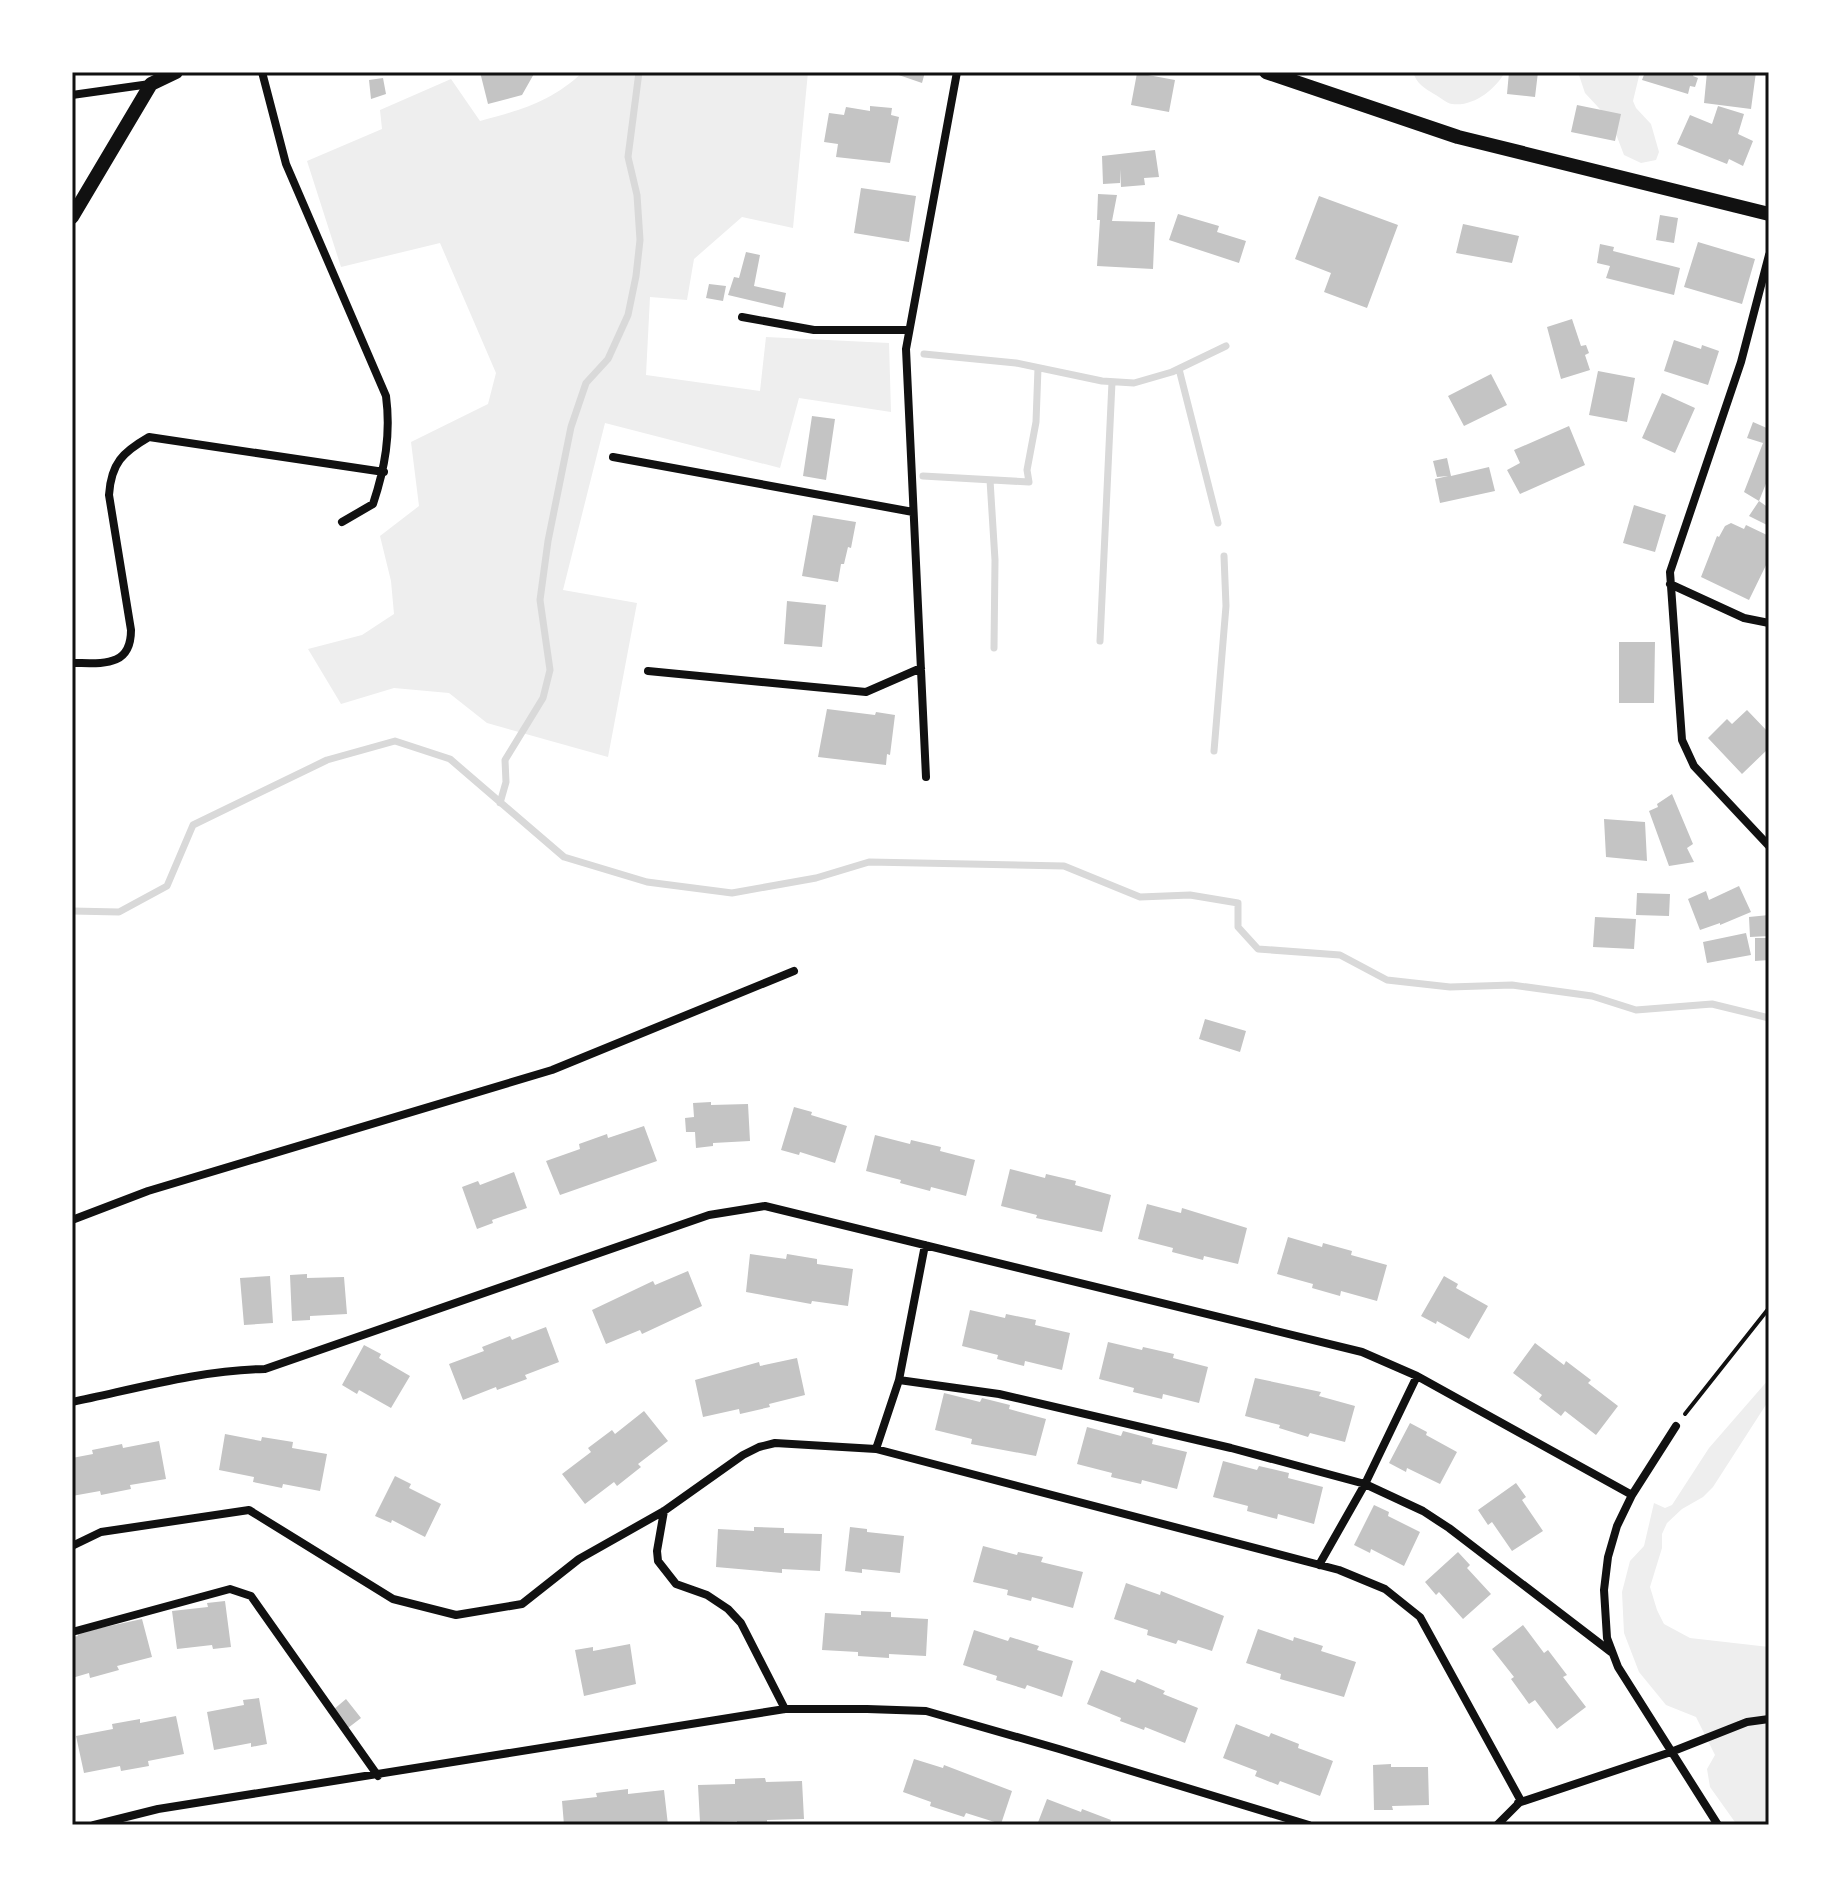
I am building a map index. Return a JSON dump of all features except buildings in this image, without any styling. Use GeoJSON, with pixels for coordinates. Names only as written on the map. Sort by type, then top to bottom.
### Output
{"type":"FeatureCollection","features":[{"type":"Feature","properties":{"kind":"street"},"geometry":{"type":"LineString","coordinates":[[72,95],[151,84],[176,72]]}},
{"type":"Feature","properties":{"kind":"street"},"geometry":{"type":"LineString","coordinates":[[262,72],[286,164],[386,396],[390,425],[384,472],[373,504],[342,522]]}},
{"type":"Feature","properties":{"kind":"street"},"geometry":{"type":"LineString","coordinates":[[926,777],[906,384],[908,330],[957,72]]}},
{"type":"Feature","properties":{"kind":"street"},"geometry":{"type":"LineString","coordinates":[[1266,72],[1458,137],[1769,214]]}},
{"type":"Feature","properties":{"kind":"street"},"geometry":{"type":"LineString","coordinates":[[72,217],[151,84]]}},
{"type":"Feature","properties":{"kind":"street"},"geometry":{"type":"LineString","coordinates":[[1769,255],[1741,362],[1670,572],[1682,740],[1694,766],[1769,846]]}},
{"type":"Feature","properties":{"kind":"street"},"geometry":{"type":"LineString","coordinates":[[742,317],[814,330],[908,330]]}},
{"type":"Feature","properties":{"kind":"street"},"geometry":{"type":"LineString","coordinates":[[72,663],[103,663],[124,656],[131,647],[131,630],[109,495],[110,478],[126,450],[149,437],[384,472]]}},
{"type":"Feature","properties":{"kind":"street"},"geometry":{"type":"LineString","coordinates":[[613,457],[913,512]]}},
{"type":"Feature","properties":{"kind":"street"},"geometry":{"type":"LineString","coordinates":[[1670,584],[1744,618],[1769,623]]}},
{"type":"Feature","properties":{"kind":"street"},"geometry":{"type":"LineString","coordinates":[[648,671],[866,692],[921,668]]}},
{"type":"Feature","properties":{"kind":"street"},"geometry":{"type":"LineString","coordinates":[[72,1220],[148,1191],[552,1070],[794,971]]}},
{"type":"Feature","properties":{"kind":"street"},"geometry":{"type":"LineString","coordinates":[[72,1402],[216,1373],[265,1369],[731,1209],[765,1206],[1362,1352],[1417,1376],[1632,1495]]}},
{"type":"Feature","properties":{"kind":"street"},"geometry":{"type":"LineString","coordinates":[[876,1449],[899,1380],[925,1245]]}},
{"type":"Feature","properties":{"kind":"street"},"geometry":{"type":"LineString","coordinates":[[1319,1565],[1365,1484],[1417,1376]]}},
{"type":"Feature","properties":{"kind":"street"},"geometry":{"type":"LineString","coordinates":[[899,1380],[999,1394],[1365,1484],[1423,1511],[1449,1528],[1611,1652]]}},
{"type":"Feature","properties":{"kind":"street"},"geometry":{"type":"LineString","coordinates":[[1676,1426],[1632,1495],[1617,1526],[1608,1557],[1604,1590],[1607,1638],[1611,1652],[1718,1825]]}},
{"type":"Feature","properties":{"kind":"street"},"geometry":{"type":"LineString","coordinates":[[72,1546],[101,1532],[249,1510],[393,1599],[456,1615],[522,1604],[579,1559],[664,1511],[759,1447],[775,1443],[876,1449],[1339,1570],[1385,1589],[1420,1617],[1521,1801]]}},
{"type":"Feature","properties":{"kind":"street"},"geometry":{"type":"LineString","coordinates":[[664,1511],[658,1561],[676,1584],[707,1595],[728,1609],[741,1623],[785,1709]]}},
{"type":"Feature","properties":{"kind":"street"},"geometry":{"type":"LineString","coordinates":[[72,1632],[230,1589],[251,1596],[378,1776]]}},
{"type":"Feature","properties":{"kind":"street"},"geometry":{"type":"LineString","coordinates":[[94,1825],[158,1809],[785,1709],[926,1711],[1309,1825]]}},
{"type":"Feature","properties":{"kind":"street"},"geometry":{"type":"LineString","coordinates":[[1488,1825],[1521,1801],[1671,1752],[1747,1722],[1769,1719]]}},
{"type":"Feature","properties":{"kind":"street"},"geometry":{"type":"LineString","coordinates":[[1497,1825],[1521,1801]]}},
{"type":"Feature","properties":{"kind":"path"},"geometry":{"type":"LineString","coordinates":[[1676,1426],[1769,1308]]}},
{"type":"Feature","properties":{"kind":"shaded area"},"geometry":{"type":"Polygon","coordinates":[[[583,72],[808,72],[793,228],[742,217],[694,259],[687,300],[650,297],[646,375],[760,391],[766,337],[889,343],[891,412],[799,398],[780,468],[605,423],[563,590],[637,603],[608,757],[487,723],[449,693],[394,688],[341,704],[308,649],[362,635],[394,614],[391,581],[380,536],[419,506],[411,442],[488,404],[496,373],[440,243],[341,267],[307,161],[382,129],[380,110],[451,79],[480,121],[547,98],[583,72]]]}},
{"type":"Feature","properties":{"kind":"shaded area"},"geometry":{"type":"Polygon","coordinates":[[[1413,72],[1505,72],[1483,96],[1468,103],[1452,104],[1427,90],[1413,72]]]}},
{"type":"Feature","properties":{"kind":"shaded area"},"geometry":{"type":"Polygon","coordinates":[[[1578,72],[1640,72],[1633,101],[1651,124],[1659,152],[1656,160],[1641,163],[1624,155],[1611,121],[1585,93],[1578,72]]]}},
{"type":"Feature","properties":{"kind":"shaded area"},"geometry":{"type":"Polygon","coordinates":[[[1769,1379],[1769,1400],[1713,1487],[1667,1523],[1650,1587],[1664,1624],[1690,1638],[1769,1647],[1769,1825],[1737,1825],[1710,1787],[1707,1769],[1715,1755],[1696,1717],[1666,1705],[1639,1672],[1624,1633],[1622,1592],[1630,1561],[1644,1546],[1654,1503],[1665,1508],[1672,1505],[1709,1448],[1769,1379]]]}},
{"type":"Feature","properties":{"kind":"waterway"},"geometry":{"type":"LineString","coordinates":[[500,803],[506,782],[505,760],[543,698],[550,670],[540,600],[548,541],[571,427],[586,383],[608,359],[628,315],[636,276],[640,240],[637,195],[628,157],[639,72]]}},
{"type":"Feature","properties":{"kind":"waterway"},"geometry":{"type":"LineString","coordinates":[[924,354],[1016,363],[1102,381],[1134,383],[1172,372],[1226,346]]}},
{"type":"Feature","properties":{"kind":"waterway"},"geometry":{"type":"LineString","coordinates":[[923,476],[1029,482],[1027,470],[1036,422],[1038,368]]}},
{"type":"Feature","properties":{"kind":"waterway"},"geometry":{"type":"LineString","coordinates":[[1179,369],[1218,523]]}},
{"type":"Feature","properties":{"kind":"waterway"},"geometry":{"type":"LineString","coordinates":[[1100,641],[1112,382]]}},
{"type":"Feature","properties":{"kind":"waterway"},"geometry":{"type":"LineString","coordinates":[[990,480],[995,560],[994,648]]}},
{"type":"Feature","properties":{"kind":"waterway"},"geometry":{"type":"LineString","coordinates":[[1214,751],[1226,606],[1224,556]]}},
{"type":"Feature","properties":{"kind":"waterway"},"geometry":{"type":"LineString","coordinates":[[72,911],[119,912],[167,886],[193,825],[327,760],[395,741],[450,759],[564,857],[647,882],[732,893],[816,878],[869,862],[1064,866],[1140,897],[1190,895],[1238,903],[1238,927],[1258,949],[1340,955],[1387,980],[1450,987],[1512,985],[1592,996],[1636,1010],[1712,1004],[1769,1018]]}}]}
